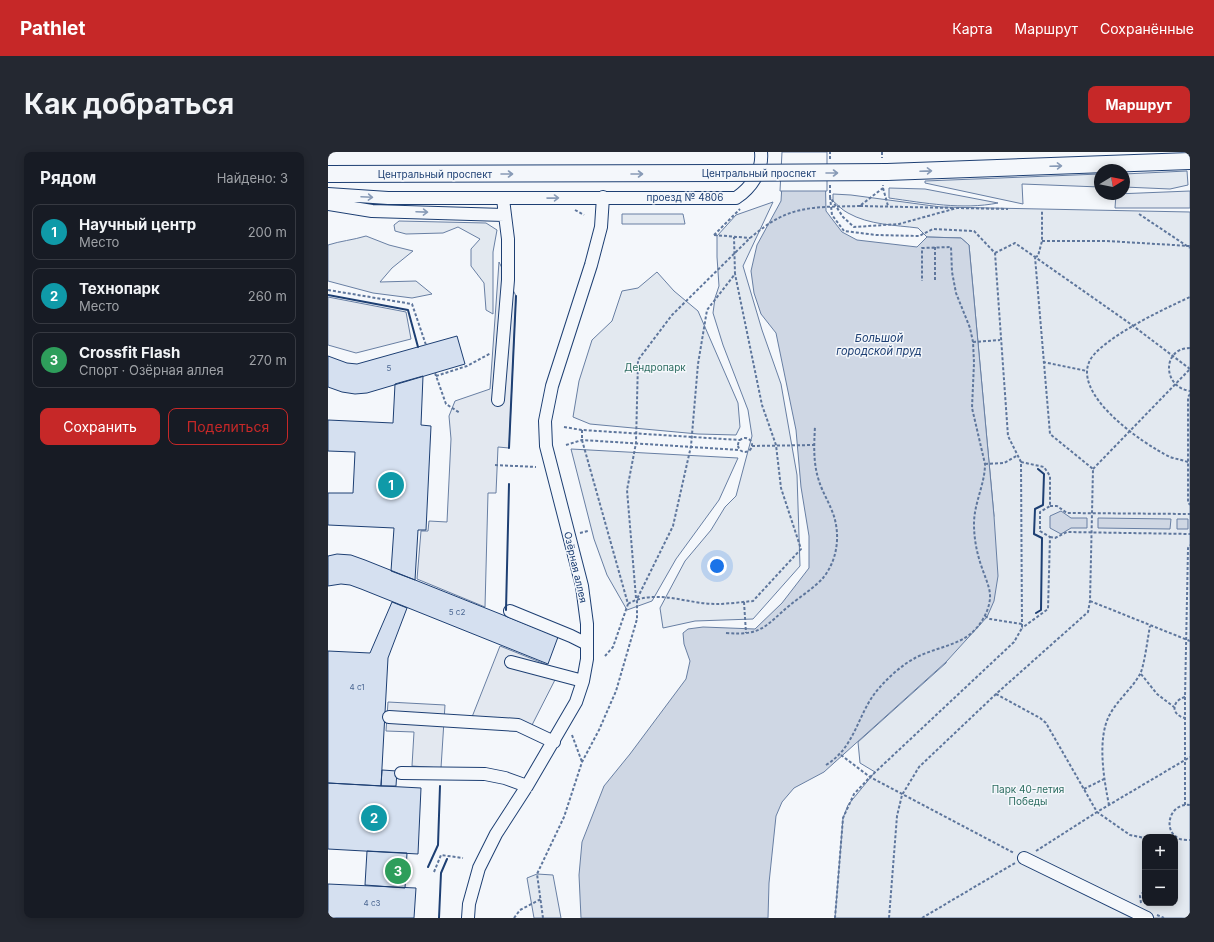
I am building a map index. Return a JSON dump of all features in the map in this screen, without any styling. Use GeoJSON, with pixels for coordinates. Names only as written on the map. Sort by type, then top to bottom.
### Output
{"type":"FeatureCollection","features":[{"type":"Feature","properties":{"kind":"main road","name":"Центральный проспект"},"geometry":{"type":"LineString","coordinates":[[328,174],[887,172],[1190,161]]}},
{"type":"Feature","properties":{"kind":"street","name":"проезд № 4806"},"geometry":{"type":"LineString","coordinates":[[328,194],[388,198],[736,198],[744,192],[756,177],[761,152]]}},
{"type":"Feature","properties":{"kind":"street","name":"Озёрная аллея"},"geometry":{"type":"LineString","coordinates":[[468,918],[469,904],[479,868],[496,834],[554,742],[576,702],[583,681],[587,659],[588,624],[582,586],[546,446],[545,421],[552,386],[591,265],[601,227],[603,197]]}},
{"type":"Feature","properties":{"kind":"street"},"geometry":{"type":"LineString","coordinates":[[498,400],[508,280],[508,239],[503,199]]}},
{"type":"Feature","properties":{"kind":"street"},"geometry":{"type":"LineString","coordinates":[[328,204],[372,210],[504,214]]}},
{"type":"Feature","properties":{"kind":"street"},"geometry":{"type":"LineString","coordinates":[[510,611],[587,644]]}},
{"type":"Feature","properties":{"kind":"street"},"geometry":{"type":"LineString","coordinates":[[511,662],[583,681]]}},
{"type":"Feature","properties":{"kind":"street"},"geometry":{"type":"LineString","coordinates":[[388,717],[518,725],[554,742]]}},
{"type":"Feature","properties":{"kind":"street"},"geometry":{"type":"LineString","coordinates":[[401,773],[486,774],[505,778],[527,786]]}},
{"type":"Feature","properties":{"kind":"street"},"geometry":{"type":"LineString","coordinates":[[1024,858],[1147,918]]}},
{"type":"Feature","properties":{"kind":"path"},"geometry":{"type":"LineString","coordinates":[[830,152],[830,160]]}},
{"type":"Feature","properties":{"kind":"path"},"geometry":{"type":"LineString","coordinates":[[830,182],[832,215],[844,231],[876,235],[919,236],[933,229],[974,231],[995,253],[1008,436],[1021,462],[1022,628]]}},
{"type":"Feature","properties":{"kind":"path"},"geometry":{"type":"LineString","coordinates":[[883,188],[888,206]]}},
{"type":"Feature","properties":{"kind":"path"},"geometry":{"type":"LineString","coordinates":[[830,197],[843,217],[854,228],[899,224],[957,208]]}},
{"type":"Feature","properties":{"kind":"path"},"geometry":{"type":"LineString","coordinates":[[543,918],[537,874],[564,817],[582,762],[599,730],[616,691],[637,619],[637,599],[627,490],[636,443],[638,360],[672,315],[750,238],[774,220],[792,212],[810,209],[860,206],[1008,209]]}},
{"type":"Feature","properties":{"kind":"path"},"geometry":{"type":"LineString","coordinates":[[740,209],[714,235],[750,238]]}},
{"type":"Feature","properties":{"kind":"path"},"geometry":{"type":"LineString","coordinates":[[1034,257],[1038,256],[1042,241],[1042,210]]}},
{"type":"Feature","properties":{"kind":"path"},"geometry":{"type":"LineString","coordinates":[[1139,214],[1187,246]]}},
{"type":"Feature","properties":{"kind":"path"},"geometry":{"type":"LineString","coordinates":[[628,604],[637,599],[661,597],[715,604],[753,601],[801,549],[781,488],[776,445],[762,405],[736,274],[734,237]]}},
{"type":"Feature","properties":{"kind":"path"},"geometry":{"type":"LineString","coordinates":[[1042,241],[1107,241],[1190,247]]}},
{"type":"Feature","properties":{"kind":"path"},"geometry":{"type":"LineString","coordinates":[[889,918],[897,816],[902,795],[919,767],[996,694],[1088,612],[1090,601],[1093,469],[1190,369],[1015,243],[995,253]]}},
{"type":"Feature","properties":{"kind":"path"},"geometry":{"type":"LineString","coordinates":[[935,247],[935,280]]}},
{"type":"Feature","properties":{"kind":"path"},"geometry":{"type":"LineString","coordinates":[[826,765],[841,755],[848,746],[871,697],[881,685],[899,669],[915,658],[964,639],[976,628],[985,616],[989,606],[990,595],[976,546],[974,523],[977,499],[985,472],[985,464],[972,408],[974,363],[973,342],[970,328],[956,293],[952,272],[951,248],[922,248],[922,281]]}},
{"type":"Feature","properties":{"kind":"path"},"geometry":{"type":"LineString","coordinates":[[1034,257],[1050,434],[1093,469]]}},
{"type":"Feature","properties":{"kind":"path"},"geometry":{"type":"LineString","coordinates":[[637,599],[672,526],[691,446],[698,364],[707,310],[736,274]]}},
{"type":"Feature","properties":{"kind":"path"},"geometry":{"type":"LineString","coordinates":[[328,290],[412,304],[426,345]]}},
{"type":"Feature","properties":{"kind":"path"},"geometry":{"type":"LineString","coordinates":[[1188,462],[1172,458],[1160,452],[1143,442],[1130,431],[1109,412],[1094,395],[1088,382],[1087,371],[1091,358],[1100,348],[1132,326],[1190,297]]}},
{"type":"Feature","properties":{"kind":"path"},"geometry":{"type":"LineString","coordinates":[[973,342],[1000,340]]}},
{"type":"Feature","properties":{"kind":"path"},"geometry":{"type":"LineString","coordinates":[[460,413],[446,404],[436,374],[467,366],[502,347]]}},
{"type":"Feature","properties":{"kind":"path"},"geometry":{"type":"LineString","coordinates":[[1190,348],[1180,350],[1173,357],[1169,366],[1169,373],[1175,384],[1190,391]]}},
{"type":"Feature","properties":{"kind":"path"},"geometry":{"type":"LineString","coordinates":[[1043,362],[1087,371]]}},
{"type":"Feature","properties":{"kind":"path"},"geometry":{"type":"LineString","coordinates":[[1190,394],[1188,397],[1188,502],[1190,505]]}},
{"type":"Feature","properties":{"kind":"path"},"geometry":{"type":"LineString","coordinates":[[726,633],[753,632],[772,622],[799,597],[822,579],[832,566],[836,552],[837,540],[835,521],[819,481],[815,462],[814,445],[816,426]]}},
{"type":"Feature","properties":{"kind":"path"},"geometry":{"type":"LineString","coordinates":[[564,427],[582,430],[636,434],[740,440],[746,438],[752,442],[749,452],[746,453],[739,450],[691,446],[582,440],[566,445]]}},
{"type":"Feature","properties":{"kind":"path"},"geometry":{"type":"LineString","coordinates":[[582,430],[582,440],[628,604],[614,647],[605,656]]}},
{"type":"Feature","properties":{"kind":"path"},"geometry":{"type":"LineString","coordinates":[[739,450],[738,443],[740,440]]}},
{"type":"Feature","properties":{"kind":"path"},"geometry":{"type":"LineString","coordinates":[[752,446],[814,445]]}},
{"type":"Feature","properties":{"kind":"path"},"geometry":{"type":"LineString","coordinates":[[985,464],[1004,463],[1018,455]]}},
{"type":"Feature","properties":{"kind":"path"},"geometry":{"type":"LineString","coordinates":[[1021,462],[1044,467],[1050,476],[1050,506]]}},
{"type":"Feature","properties":{"kind":"path"},"geometry":{"type":"LineString","coordinates":[[495,465],[536,467]]}},
{"type":"Feature","properties":{"kind":"path"},"geometry":{"type":"LineString","coordinates":[[1190,514],[1067,513],[1057,506],[1050,506],[1040,512],[1040,531],[1050,537],[1055,538],[1067,532],[1190,534]]}},
{"type":"Feature","properties":{"kind":"path"},"geometry":{"type":"LineString","coordinates":[[835,918],[843,818],[854,794],[870,777],[1014,642],[1022,628],[1048,609],[1050,537]]}},
{"type":"Feature","properties":{"kind":"path"},"geometry":{"type":"LineString","coordinates":[[1185,805],[1185,697],[1188,548],[1190,545]]}},
{"type":"Feature","properties":{"kind":"path"},"geometry":{"type":"LineString","coordinates":[[1090,601],[1190,641]]}},
{"type":"Feature","properties":{"kind":"path"},"geometry":{"type":"LineString","coordinates":[[744,602],[746,633]]}},
{"type":"Feature","properties":{"kind":"path"},"geometry":{"type":"LineString","coordinates":[[985,616],[990,619],[1022,624]]}},
{"type":"Feature","properties":{"kind":"path"},"geometry":{"type":"LineString","coordinates":[[1109,805],[1104,779],[1102,743],[1108,717],[1121,698],[1141,674],[1150,626]]}},
{"type":"Feature","properties":{"kind":"path"},"geometry":{"type":"LineString","coordinates":[[1141,674],[1157,694],[1174,708],[1179,717],[1185,718]]}},
{"type":"Feature","properties":{"kind":"path"},"geometry":{"type":"LineString","coordinates":[[996,694],[1040,718],[1046,723],[1097,812],[1130,835],[1142,837]]}},
{"type":"Feature","properties":{"kind":"path"},"geometry":{"type":"LineString","coordinates":[[1174,708],[1176,702],[1180,698],[1185,697]]}},
{"type":"Feature","properties":{"kind":"path"},"geometry":{"type":"LineString","coordinates":[[572,735],[582,762]]}},
{"type":"Feature","properties":{"kind":"path"},"geometry":{"type":"LineString","coordinates":[[841,755],[870,777],[1024,858]]}},
{"type":"Feature","properties":{"kind":"path"},"geometry":{"type":"LineString","coordinates":[[922,918],[1024,858],[1190,756]]}},
{"type":"Feature","properties":{"kind":"path"},"geometry":{"type":"LineString","coordinates":[[1084,789],[1104,779]]}},
{"type":"Feature","properties":{"kind":"path"},"geometry":{"type":"LineString","coordinates":[[1190,805],[1185,805],[1176,809],[1170,816],[1170,826],[1173,834],[1181,839],[1190,840]]}},
{"type":"Feature","properties":{"kind":"path"},"geometry":{"type":"LineString","coordinates":[[434,872],[441,855],[463,858]]}},
{"type":"Feature","properties":{"kind":"path"},"geometry":{"type":"LineString","coordinates":[[514,918],[520,910],[541,899]]}},
{"type":"Feature","properties":{"kind":"green space"},"geometry":{"type":"Polygon","coordinates":[[[1187,171],[1188,185],[1170,189],[1130,187],[1130,174],[1187,171]]]}},
{"type":"Feature","properties":{"kind":"green space"},"geometry":{"type":"Polygon","coordinates":[[[1094,174],[1094,187],[1022,184],[1023,204],[925,183],[925,181],[1094,174]]]}},
{"type":"Feature","properties":{"kind":"green space"},"geometry":{"type":"Polygon","coordinates":[[[889,188],[925,189],[998,203],[957,206],[916,202],[889,198],[889,188]]]}},
{"type":"Feature","properties":{"kind":"green space","name":"Парк 40-летия Победы"},"geometry":{"type":"Polygon","coordinates":[[[833,194],[941,207],[1190,212],[1190,918],[835,918],[843,818],[848,805],[875,772],[860,763],[858,742],[946,663],[994,516],[969,245],[961,238],[927,237],[918,228],[882,224],[865,220],[842,209],[833,201],[833,194]]]}},
{"type":"Feature","properties":{"kind":"green space"},"geometry":{"type":"Polygon","coordinates":[[[773,202],[743,266],[762,330],[781,384],[797,475],[800,566],[753,619],[695,621],[663,628],[660,608],[685,561],[711,530],[725,507],[736,496],[752,436],[748,410],[723,345],[713,313],[715,298],[719,286],[717,236],[736,215],[773,202]]]}},
{"type":"Feature","properties":{"kind":"green space"},"geometry":{"type":"Polygon","coordinates":[[[622,214],[683,214],[685,224],[622,224],[622,214]]]}},
{"type":"Feature","properties":{"kind":"green space"},"geometry":{"type":"Polygon","coordinates":[[[399,221],[486,223],[497,230],[493,252],[493,314],[486,310],[484,283],[471,266],[471,249],[480,239],[458,227],[443,233],[406,234],[395,231],[394,225],[399,221]]]}},
{"type":"Feature","properties":{"kind":"green space"},"geometry":{"type":"Polygon","coordinates":[[[366,236],[389,245],[413,251],[392,268],[380,282],[416,281],[432,294],[412,298],[373,293],[328,281],[328,245],[366,236]]]}},
{"type":"Feature","properties":{"kind":"green space","name":"Дендропарк"},"geometry":{"type":"Polygon","coordinates":[[[657,272],[674,291],[698,311],[738,403],[740,427],[736,435],[698,434],[590,424],[573,417],[579,381],[592,340],[612,321],[622,291],[638,288],[657,272]]]}},
{"type":"Feature","properties":{"kind":"green space"},"geometry":{"type":"Polygon","coordinates":[[[571,449],[738,458],[719,500],[676,559],[652,601],[627,610],[607,575],[594,539],[571,449]]]}},
{"type":"Feature","properties":{"kind":"green space"},"geometry":{"type":"Polygon","coordinates":[[[537,874],[553,875],[561,918],[534,918],[527,878],[537,874]]]}},
{"type":"Feature","properties":{"kind":"shaded area"},"geometry":{"type":"Polygon","coordinates":[[[1190,191],[1190,208],[1115,208],[1116,200],[1130,200],[1130,193],[1190,191]]]}},
{"type":"Feature","properties":{"kind":"shaded area"},"geometry":{"type":"Polygon","coordinates":[[[499,262],[516,296],[509,448],[498,447],[496,493],[488,493],[485,607],[417,579],[421,531],[428,531],[429,521],[447,522],[451,439],[449,416],[455,401],[490,389],[499,262]]]}},
{"type":"Feature","properties":{"kind":"shaded area"},"geometry":{"type":"Polygon","coordinates":[[[328,297],[406,312],[411,339],[356,353],[328,345],[328,297]]]}},
{"type":"Feature","properties":{"kind":"shaded area"},"geometry":{"type":"Polygon","coordinates":[[[500,646],[560,670],[531,727],[472,717],[500,646]]]}},
{"type":"Feature","properties":{"kind":"shaded area"},"geometry":{"type":"Polygon","coordinates":[[[388,702],[445,705],[441,768],[412,766],[414,732],[386,731],[388,702]]]}},
{"type":"Feature","properties":{"kind":"water","name":"Большой городской пруд"},"geometry":{"type":"Polygon","coordinates":[[[784,152],[825,163],[826,211],[842,232],[857,240],[917,247],[927,237],[961,238],[969,245],[994,516],[998,576],[994,601],[987,617],[946,662],[824,772],[794,788],[782,802],[776,816],[769,883],[768,918],[581,918],[579,875],[582,842],[604,786],[686,679],[690,661],[684,644],[683,633],[688,629],[703,627],[755,629],[782,603],[809,568],[809,536],[801,487],[796,430],[776,333],[761,314],[754,293],[751,271],[757,245],[781,201],[784,152]]]}},
{"type":"Feature","properties":{"kind":"water"},"geometry":{"type":"Polygon","coordinates":[[[1061,511],[1071,518],[1087,518],[1087,528],[1071,528],[1061,534],[1050,528],[1050,516],[1061,511]]]}},
{"type":"Feature","properties":{"kind":"water"},"geometry":{"type":"Polygon","coordinates":[[[1098,518],[1171,519],[1170,529],[1098,528],[1098,518]]]}},
{"type":"Feature","properties":{"kind":"water"},"geometry":{"type":"Polygon","coordinates":[[[1177,519],[1188,519],[1188,529],[1177,529],[1177,519]]]}},
{"type":"Feature","properties":{"kind":"pier"},"geometry":{"type":"Polygon","coordinates":[[[782,152],[827,152],[827,191],[780,191],[782,152]]]}},
{"type":"Feature","properties":{"kind":"building"},"geometry":{"type":"Polygon","coordinates":[[[457,336],[465,364],[367,393],[355,394],[342,392],[328,387],[328,356],[347,363],[357,364],[457,336]]]}},
{"type":"Feature","properties":{"kind":"building"},"geometry":{"type":"Polygon","coordinates":[[[423,376],[421,425],[431,426],[426,530],[418,530],[415,580],[391,571],[394,528],[328,525],[328,493],[353,493],[355,452],[328,451],[328,420],[393,423],[395,384],[423,376]]]}},
{"type":"Feature","properties":{"kind":"building"},"geometry":{"type":"Polygon","coordinates":[[[337,554],[351,555],[365,560],[558,637],[548,664],[350,585],[341,584],[328,586],[328,556],[337,554]]]}},
{"type":"Feature","properties":{"kind":"building"},"geometry":{"type":"Polygon","coordinates":[[[392,602],[407,608],[388,658],[381,786],[328,783],[328,651],[370,653],[392,602]]]}},
{"type":"Feature","properties":{"kind":"building"},"geometry":{"type":"Polygon","coordinates":[[[382,770],[397,771],[396,786],[381,786],[382,770]]]}},
{"type":"Feature","properties":{"kind":"building"},"geometry":{"type":"Polygon","coordinates":[[[328,783],[421,788],[418,854],[328,849],[328,783]]]}},
{"type":"Feature","properties":{"kind":"building"},"geometry":{"type":"Polygon","coordinates":[[[367,851],[407,853],[405,888],[365,885],[367,851]]]}},
{"type":"Feature","properties":{"kind":"building"},"geometry":{"type":"Polygon","coordinates":[[[328,884],[416,888],[414,918],[328,918],[328,884]]]}},
{"type":"Feature","properties":{"kind":"wall"},"geometry":{"type":"LineString","coordinates":[[328,295],[408,310],[418,347]]}},
{"type":"Feature","properties":{"kind":"wall"},"geometry":{"type":"LineString","coordinates":[[509,448],[516,296]]}},
{"type":"Feature","properties":{"kind":"wall"},"geometry":{"type":"LineString","coordinates":[[1036,613],[1041,610],[1042,538],[1034,534],[1035,509],[1043,505],[1044,474],[1038,469]]}},
{"type":"Feature","properties":{"kind":"wall"},"geometry":{"type":"LineString","coordinates":[[506,610],[509,484]]}},
{"type":"Feature","properties":{"kind":"wall"},"geometry":{"type":"LineString","coordinates":[[428,867],[438,845],[440,786]]}},
{"type":"Feature","properties":{"kind":"wall"},"geometry":{"type":"LineString","coordinates":[[439,918],[441,873],[447,859]]}},
{"type":"Feature","properties":{"kind":"place","name":"Научный центр"},"geometry":{"type":"Point","coordinates":[391,485]}},
{"type":"Feature","properties":{"kind":"place","name":"Технопарк"},"geometry":{"type":"Point","coordinates":[374,818]}},
{"type":"Feature","properties":{"kind":"place","name":"Crossfit Flash"},"geometry":{"type":"Point","coordinates":[398,871]}}]}
